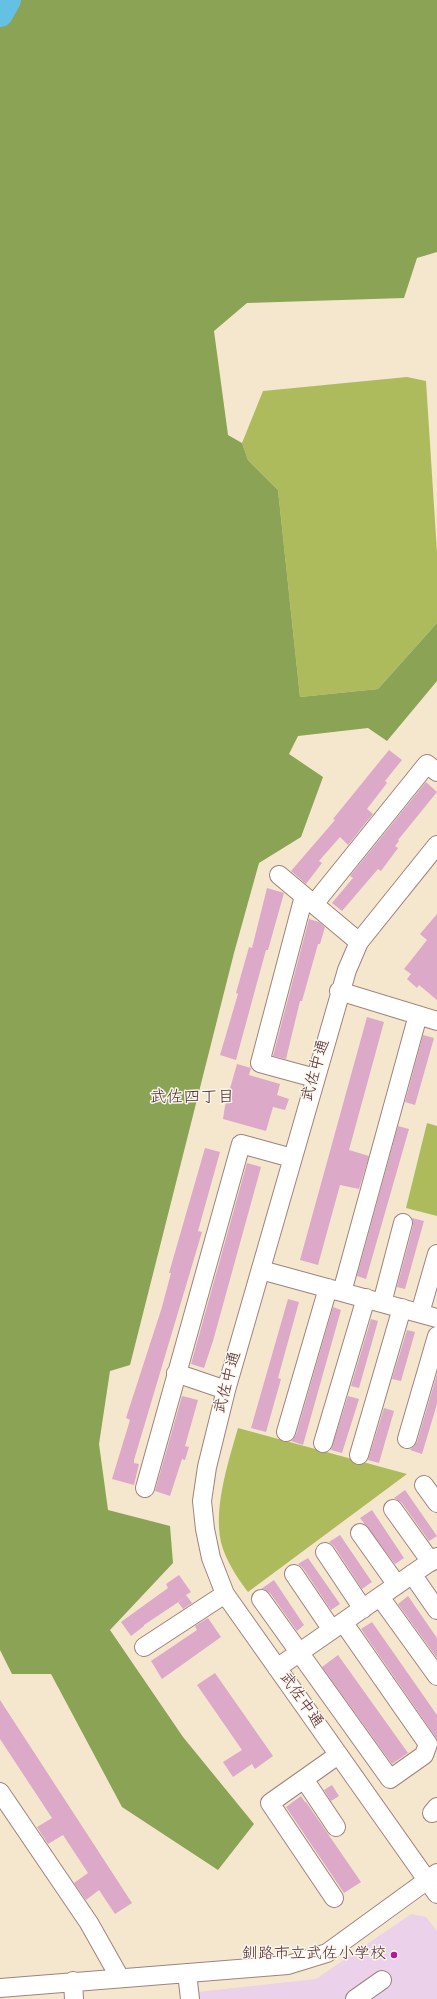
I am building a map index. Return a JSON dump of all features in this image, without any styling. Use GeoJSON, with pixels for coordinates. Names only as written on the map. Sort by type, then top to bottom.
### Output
{"type":"FeatureCollection","features":[{"type":"Feature","properties":{"kind":"street"},"geometry":{"type":"LineString","coordinates":[[315,1078],[260,1063],[309,900],[427,764],[437,772]]}},
{"type":"Feature","properties":{"kind":"street","name":"武佐中通"},"geometry":{"type":"LineString","coordinates":[[434,1882],[338,1755],[225,1594],[211,1558],[205,1529],[202,1501],[207,1467],[226,1390],[339,992],[359,942],[437,845]]}},
{"type":"Feature","properties":{"kind":"street"},"geometry":{"type":"LineString","coordinates":[[279,875],[359,942]]}},
{"type":"Feature","properties":{"kind":"street"},"geometry":{"type":"LineString","coordinates":[[339,992],[437,1020]]}},
{"type":"Feature","properties":{"kind":"street"},"geometry":{"type":"LineString","coordinates":[[286,1432],[336,1290],[418,1015]]}},
{"type":"Feature","properties":{"kind":"street"},"geometry":{"type":"LineString","coordinates":[[145,1488],[241,1144],[292,1158]]}},
{"type":"Feature","properties":{"kind":"street"},"geometry":{"type":"LineString","coordinates":[[323,1443],[403,1223]]}},
{"type":"Feature","properties":{"kind":"street"},"geometry":{"type":"LineString","coordinates":[[261,1270],[429,1315],[437,1254]]}},
{"type":"Feature","properties":{"kind":"street"},"geometry":{"type":"LineString","coordinates":[[359,1455],[402,1308]]}},
{"type":"Feature","properties":{"kind":"street"},"geometry":{"type":"LineString","coordinates":[[407,1439],[437,1336]]}},
{"type":"Feature","properties":{"kind":"street"},"geometry":{"type":"LineString","coordinates":[[176,1373],[226,1390]]}},
{"type":"Feature","properties":{"kind":"street"},"geometry":{"type":"LineString","coordinates":[[424,1484],[437,1503]]}},
{"type":"Feature","properties":{"kind":"street"},"geometry":{"type":"LineString","coordinates":[[278,1668],[434,1559],[394,1509]]}},
{"type":"Feature","properties":{"kind":"street"},"geometry":{"type":"LineString","coordinates":[[360,1533],[397,1585]]}},
{"type":"Feature","properties":{"kind":"street"},"geometry":{"type":"LineString","coordinates":[[325,1552],[363,1608]]}},
{"type":"Feature","properties":{"kind":"street"},"geometry":{"type":"LineString","coordinates":[[261,1598],[390,1779],[424,1755],[428,1744],[338,1626],[294,1574]]}},
{"type":"Feature","properties":{"kind":"street"},"geometry":{"type":"LineString","coordinates":[[412,1574],[437,1610]]}},
{"type":"Feature","properties":{"kind":"street"},"geometry":{"type":"LineString","coordinates":[[144,1647],[225,1594]]}},
{"type":"Feature","properties":{"kind":"street"},"geometry":{"type":"LineString","coordinates":[[380,1597],[431,1656],[437,1676]]}},
{"type":"Feature","properties":{"kind":"street"},"geometry":{"type":"LineString","coordinates":[[334,1898],[270,1803],[338,1755]]}},
{"type":"Feature","properties":{"kind":"street"},"geometry":{"type":"LineString","coordinates":[[304,1779],[336,1827]]}},
{"type":"Feature","properties":{"kind":"street"},"geometry":{"type":"LineString","coordinates":[[0,1792],[89,1923],[120,1978]]}},
{"type":"Feature","properties":{"kind":"street"},"geometry":{"type":"LineString","coordinates":[[0,1988],[288,1965],[310,1960],[327,1953],[434,1882]]}},
{"type":"Feature","properties":{"kind":"street"},"geometry":{"type":"LineString","coordinates":[[187,1973],[190,1999]]}},
{"type":"Feature","properties":{"kind":"street"},"geometry":{"type":"LineString","coordinates":[[354,1999],[382,1980]]}},
{"type":"Feature","properties":{"kind":"street"},"geometry":{"type":"LineString","coordinates":[[73,1981],[74,1999]]}},
{"type":"Feature","properties":{"kind":"shaded area","name":"釧路市立武佐小学校"},"geometry":{"type":"Polygon","coordinates":[[[411,1914],[426,1917],[437,1931],[437,1999],[198,1999],[197,1992],[316,1979],[411,1914]]]}},
{"type":"Feature","properties":{"kind":"green space"},"geometry":{"type":"Polygon","coordinates":[[[0,0],[437,0],[437,252],[417,258],[404,298],[247,303],[214,331],[228,435],[242,443],[248,460],[278,490],[300,697],[378,689],[437,623],[437,681],[387,741],[368,728],[298,736],[289,754],[323,777],[301,837],[259,863],[234,953],[130,1365],[110,1371],[99,1444],[108,1510],[170,1526],[173,1563],[110,1630],[183,1737],[254,1824],[218,1870],[122,1807],[51,1674],[12,1674],[0,1650],[0,0]]]}},
{"type":"Feature","properties":{"kind":"green space"},"geometry":{"type":"Polygon","coordinates":[[[407,377],[426,381],[437,553],[437,623],[378,689],[300,697],[278,490],[248,460],[242,443],[263,391],[407,377]]]}},
{"type":"Feature","properties":{"kind":"green space"},"geometry":{"type":"Polygon","coordinates":[[[427,1123],[437,1126],[437,1216],[406,1208],[427,1123]]]}},
{"type":"Feature","properties":{"kind":"green space"},"geometry":{"type":"Polygon","coordinates":[[[238,1428],[407,1474],[248,1592],[234,1572],[225,1555],[220,1535],[219,1520],[222,1488],[238,1428]]]}},
{"type":"Feature","properties":{"kind":"building"},"geometry":{"type":"Polygon","coordinates":[[[389,750],[402,760],[385,781],[387,783],[367,809],[373,814],[348,845],[340,837],[319,861],[322,863],[306,884],[291,871],[335,820],[333,819],[389,750]]]}},
{"type":"Feature","properties":{"kind":"building"},"geometry":{"type":"Polygon","coordinates":[[[426,782],[437,792],[398,840],[399,841],[395,846],[398,848],[381,871],[378,869],[342,911],[332,903],[353,878],[350,876],[426,782]]]}},
{"type":"Feature","properties":{"kind":"building"},"geometry":{"type":"Polygon","coordinates":[[[267,888],[284,893],[268,950],[266,950],[236,1060],[220,1055],[238,994],[236,993],[249,947],[252,948],[267,888]]]}},
{"type":"Feature","properties":{"kind":"building"},"geometry":{"type":"Polygon","coordinates":[[[437,914],[437,1000],[419,985],[417,988],[407,979],[411,974],[404,969],[427,940],[420,934],[437,914]]]}},
{"type":"Feature","properties":{"kind":"building"},"geometry":{"type":"Polygon","coordinates":[[[309,919],[319,922],[325,927],[320,944],[318,944],[302,1001],[300,1001],[286,1059],[273,1056],[309,919]]]}},
{"type":"Feature","properties":{"kind":"building"},"geometry":{"type":"Polygon","coordinates":[[[367,1017],[384,1022],[349,1150],[369,1156],[359,1189],[340,1185],[318,1265],[300,1260],[367,1017]]]}},
{"type":"Feature","properties":{"kind":"building"},"geometry":{"type":"Polygon","coordinates":[[[423,1035],[434,1038],[415,1105],[405,1102],[423,1035]]]}},
{"type":"Feature","properties":{"kind":"building"},"geometry":{"type":"Polygon","coordinates":[[[237,1064],[251,1068],[249,1075],[280,1084],[277,1095],[289,1099],[285,1110],[273,1107],[266,1131],[223,1119],[225,1106],[237,1064]]]}},
{"type":"Feature","properties":{"kind":"building"},"geometry":{"type":"Polygon","coordinates":[[[398,1126],[409,1129],[366,1279],[357,1276],[398,1126]]]}},
{"type":"Feature","properties":{"kind":"building"},"geometry":{"type":"Polygon","coordinates":[[[205,1148],[220,1152],[198,1231],[202,1232],[134,1460],[134,1463],[139,1464],[134,1485],[112,1479],[130,1420],[126,1418],[162,1307],[171,1273],[169,1273],[205,1148]]]}},
{"type":"Feature","properties":{"kind":"building"},"geometry":{"type":"Polygon","coordinates":[[[247,1163],[261,1167],[213,1341],[204,1368],[191,1364],[247,1163]]]}},
{"type":"Feature","properties":{"kind":"building"},"geometry":{"type":"Polygon","coordinates":[[[412,1218],[424,1221],[405,1289],[397,1287],[413,1226],[412,1218]]]}},
{"type":"Feature","properties":{"kind":"building"},"geometry":{"type":"Polygon","coordinates":[[[288,1299],[299,1302],[278,1378],[281,1379],[266,1432],[251,1428],[288,1299]]]}},
{"type":"Feature","properties":{"kind":"building"},"geometry":{"type":"Polygon","coordinates":[[[333,1307],[341,1310],[303,1445],[291,1441],[296,1435],[333,1307]]]}},
{"type":"Feature","properties":{"kind":"building"},"geometry":{"type":"Polygon","coordinates":[[[371,1319],[378,1321],[359,1388],[351,1386],[371,1319]]]}},
{"type":"Feature","properties":{"kind":"building"},"geometry":{"type":"Polygon","coordinates":[[[407,1330],[415,1332],[401,1381],[392,1379],[407,1330]]]}},
{"type":"Feature","properties":{"kind":"building"},"geometry":{"type":"Polygon","coordinates":[[[437,1374],[437,1404],[422,1454],[410,1450],[417,1442],[437,1374]]]}},
{"type":"Feature","properties":{"kind":"building"},"geometry":{"type":"Polygon","coordinates":[[[182,1396],[198,1400],[185,1446],[189,1447],[185,1460],[182,1459],[170,1496],[155,1491],[182,1396]]]}},
{"type":"Feature","properties":{"kind":"building"},"geometry":{"type":"Polygon","coordinates":[[[348,1396],[359,1399],[342,1453],[331,1450],[348,1396]]]}},
{"type":"Feature","properties":{"kind":"building"},"geometry":{"type":"Polygon","coordinates":[[[384,1408],[394,1411],[379,1463],[368,1460],[384,1408]]]}},
{"type":"Feature","properties":{"kind":"building"},"geometry":{"type":"Polygon","coordinates":[[[405,1490],[437,1536],[429,1541],[402,1503],[394,1498],[405,1490]]]}},
{"type":"Feature","properties":{"kind":"building"},"geometry":{"type":"Polygon","coordinates":[[[372,1510],[404,1558],[395,1564],[360,1518],[372,1510]]]}},
{"type":"Feature","properties":{"kind":"building"},"geometry":{"type":"Polygon","coordinates":[[[340,1535],[372,1582],[362,1589],[334,1546],[329,1542],[340,1535]]]}},
{"type":"Feature","properties":{"kind":"building"},"geometry":{"type":"Polygon","coordinates":[[[308,1558],[340,1604],[331,1610],[303,1568],[298,1564],[308,1558]]]}},
{"type":"Feature","properties":{"kind":"building"},"geometry":{"type":"Polygon","coordinates":[[[179,1575],[191,1592],[186,1595],[192,1603],[183,1609],[178,1602],[144,1625],[131,1636],[121,1622],[168,1588],[166,1584],[179,1575]]]}},
{"type":"Feature","properties":{"kind":"building"},"geometry":{"type":"Polygon","coordinates":[[[274,1580],[304,1625],[297,1631],[270,1593],[261,1589],[274,1580]]]}},
{"type":"Feature","properties":{"kind":"building"},"geometry":{"type":"Polygon","coordinates":[[[408,1596],[437,1638],[437,1658],[398,1604],[408,1596]]]}},
{"type":"Feature","properties":{"kind":"building"},"geometry":{"type":"Polygon","coordinates":[[[208,1618],[221,1637],[162,1679],[151,1661],[197,1630],[195,1626],[208,1618]]]}},
{"type":"Feature","properties":{"kind":"building"},"geometry":{"type":"Polygon","coordinates":[[[372,1622],[437,1715],[437,1739],[361,1629],[372,1622]]]}},
{"type":"Feature","properties":{"kind":"building"},"geometry":{"type":"Polygon","coordinates":[[[338,1655],[408,1753],[392,1764],[322,1667],[338,1655]]]}},
{"type":"Feature","properties":{"kind":"building"},"geometry":{"type":"Polygon","coordinates":[[[215,1673],[273,1756],[255,1769],[252,1764],[233,1777],[223,1762],[242,1750],[197,1685],[215,1673]]]}},
{"type":"Feature","properties":{"kind":"building"},"geometry":{"type":"Polygon","coordinates":[[[0,1700],[132,1903],[115,1914],[99,1890],[86,1900],[74,1883],[88,1873],[63,1835],[48,1844],[37,1827],[52,1818],[0,1739],[0,1700]]]}},
{"type":"Feature","properties":{"kind":"building"},"geometry":{"type":"Polygon","coordinates":[[[332,1785],[339,1796],[331,1801],[324,1790],[332,1785]]]}},
{"type":"Feature","properties":{"kind":"building"},"geometry":{"type":"Polygon","coordinates":[[[301,1796],[361,1882],[344,1893],[286,1807],[301,1796]]]}},
{"type":"Feature","properties":{"kind":"waterway"},"geometry":{"type":"LineString","coordinates":[[0,14],[8,0]]}},
{"type":"Feature","properties":{"kind":"place","name":"釧路市立武佐小学校"},"geometry":{"type":"Point","coordinates":[394,1955]}},
{"type":"Feature","properties":{"kind":"district","name":"武佐四丁目"},"geometry":{"type":"Point","coordinates":[192,1099]}}]}
